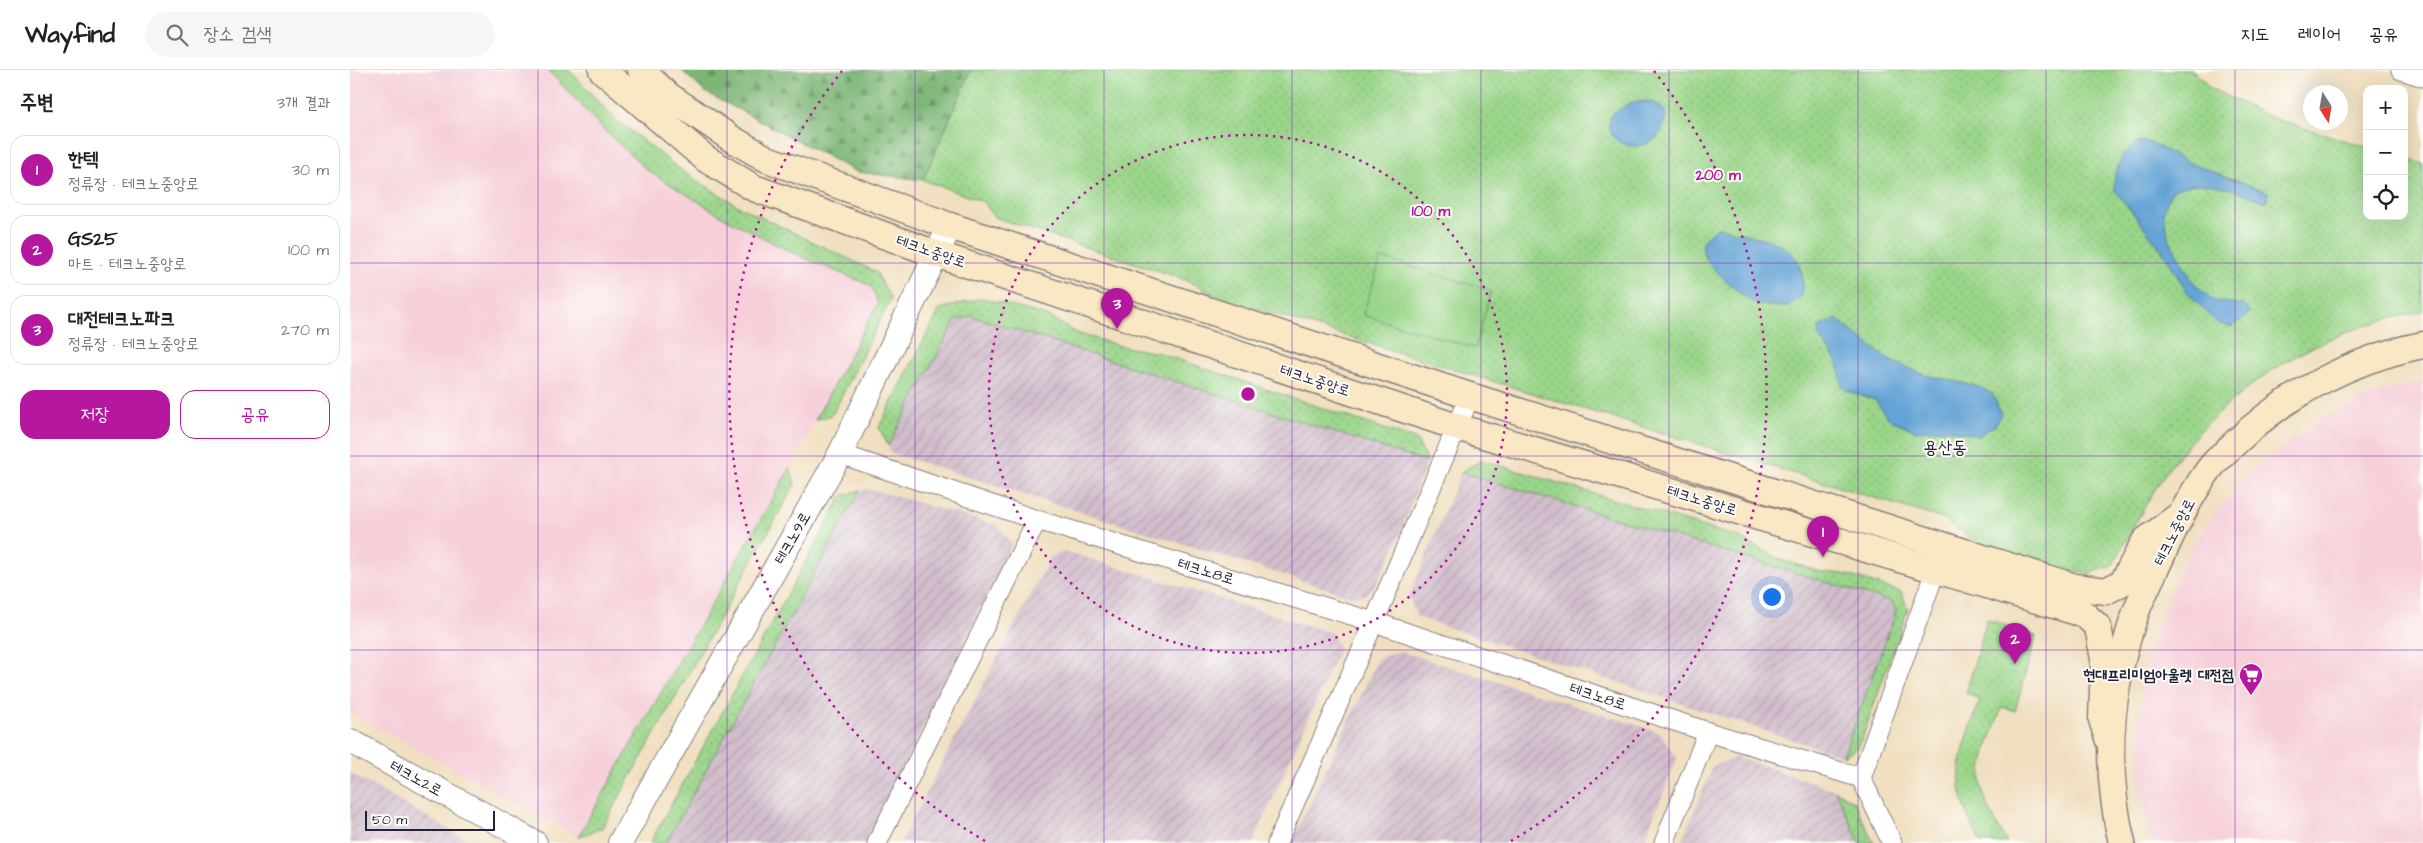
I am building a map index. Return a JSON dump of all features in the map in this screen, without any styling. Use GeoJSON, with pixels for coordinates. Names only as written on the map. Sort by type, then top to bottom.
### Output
{"type":"FeatureCollection","features":[{"type":"Feature","properties":{"kind":"main road","name":"테크노중앙로"},"geometry":{"type":"LineString","coordinates":[[602,70],[706,160],[754,188],[936,254],[1457,427],[1936,569],[2070,597]]}},
{"type":"Feature","properties":{"kind":"main road","name":"테크노중앙로"},"geometry":{"type":"LineString","coordinates":[[641,70],[666,94],[732,139],[767,159],[950,226],[1470,396],[2070,597]]}},
{"type":"Feature","properties":{"kind":"main road","name":"테크노중앙로"},"geometry":{"type":"LineString","coordinates":[[2122,843],[2111,786],[2109,741],[2118,679],[2137,610],[2180,515],[2211,466],[2255,424],[2303,391],[2352,365],[2423,345]]}},
{"type":"Feature","properties":{"kind":"main road"},"geometry":{"type":"LineString","coordinates":[[2070,597],[2106,591],[2122,582],[2145,541],[2180,515]]}},
{"type":"Feature","properties":{"kind":"main road"},"geometry":{"type":"LineString","coordinates":[[2070,597],[2098,627],[2104,658],[2102,720],[2109,741]]}},
{"type":"Feature","properties":{"kind":"street"},"geometry":{"type":"LineString","coordinates":[[2401,70],[2423,77]]}},
{"type":"Feature","properties":{"kind":"street","name":"테크노9로"},"geometry":{"type":"LineString","coordinates":[[620,843],[840,454],[950,226]]}},
{"type":"Feature","properties":{"kind":"street"},"geometry":{"type":"LineString","coordinates":[[1277,843],[1470,396]]}},
{"type":"Feature","properties":{"kind":"street","name":"테크노8로"},"geometry":{"type":"LineString","coordinates":[[840,454],[1038,520],[1374,622],[1708,732],[1861,778]]}},
{"type":"Feature","properties":{"kind":"street"},"geometry":{"type":"LineString","coordinates":[[877,843],[1038,520]]}},
{"type":"Feature","properties":{"kind":"street"},"geometry":{"type":"LineString","coordinates":[[1892,843],[1861,778],[1936,569]]}},
{"type":"Feature","properties":{"kind":"street"},"geometry":{"type":"LineString","coordinates":[[1664,843],[1708,732]]}},
{"type":"Feature","properties":{"kind":"street","name":"테크노2로"},"geometry":{"type":"LineString","coordinates":[[350,741],[535,843]]}},
{"type":"Feature","properties":{"kind":"shaded area"},"geometry":{"type":"Polygon","coordinates":[[[350,70],[548,70],[604,130],[648,171],[725,218],[791,252],[871,285],[878,303],[790,468],[578,837],[350,712],[350,70]]]}},
{"type":"Feature","properties":{"kind":"shaded area"},"geometry":{"type":"Polygon","coordinates":[[[972,316],[1427,462],[1394,549],[1376,584],[1365,595],[1351,596],[891,453],[888,446],[956,320],[972,316]]]}},
{"type":"Feature","properties":{"kind":"shaded area"},"geometry":{"type":"Polygon","coordinates":[[[2423,381],[2423,843],[2151,843],[2141,790],[2138,728],[2148,656],[2165,603],[2189,551],[2216,512],[2250,474],[2282,447],[2323,418],[2382,391],[2423,381]]]}},
{"type":"Feature","properties":{"kind":"shaded area"},"geometry":{"type":"Polygon","coordinates":[[[1461,472],[1892,602],[1896,612],[1843,756],[1417,617],[1409,597],[1461,472]]]}},
{"type":"Feature","properties":{"kind":"shaded area"},"geometry":{"type":"Polygon","coordinates":[[[860,490],[874,490],[997,525],[1012,544],[866,843],[666,843],[860,490]]]}},
{"type":"Feature","properties":{"kind":"shaded area"},"geometry":{"type":"Polygon","coordinates":[[[1065,551],[1332,633],[1339,649],[1253,843],[900,843],[1050,558],[1065,551]]]}},
{"type":"Feature","properties":{"kind":"shaded area"},"geometry":{"type":"Polygon","coordinates":[[[1399,651],[1659,732],[1677,759],[1643,843],[1291,843],[1378,659],[1399,651]]]}},
{"type":"Feature","properties":{"kind":"shaded area"},"geometry":{"type":"Polygon","coordinates":[[[1737,757],[1835,790],[1860,843],[1681,843],[1713,766],[1737,757]]]}},
{"type":"Feature","properties":{"kind":"shaded area"},"geometry":{"type":"Polygon","coordinates":[[[350,773],[473,843],[350,843],[350,773]]]}},
{"type":"Feature","properties":{"kind":"green space"},"geometry":{"type":"Polygon","coordinates":[[[548,70],[569,70],[615,119],[685,173],[738,206],[876,272],[891,299],[832,415],[815,420],[878,303],[871,286],[791,252],[725,218],[648,171],[604,130],[548,70]]]}},
{"type":"Feature","properties":{"kind":"green space"},"geometry":{"type":"Polygon","coordinates":[[[681,70],[971,70],[923,180],[857,172],[705,92],[681,70]]]}},
{"type":"Feature","properties":{"kind":"green space"},"geometry":{"type":"Polygon","coordinates":[[[971,70],[2193,70],[2210,88],[2272,118],[2303,127],[2303,130],[2311,130],[2363,146],[2363,220],[2408,220],[2408,159],[2423,164],[2423,312],[2404,315],[2356,329],[2327,341],[2298,355],[2246,389],[2200,432],[2169,468],[2151,495],[2112,566],[2087,574],[1981,545],[1943,519],[1221,298],[1189,281],[994,217],[984,202],[923,180],[971,70]]]}},
{"type":"Feature","properties":{"kind":"green space"},"geometry":{"type":"Polygon","coordinates":[[[1381,258],[1491,291],[1475,348],[1363,315],[1381,258]]]}},
{"type":"Feature","properties":{"kind":"green space"},"geometry":{"type":"Polygon","coordinates":[[[983,298],[1047,316],[1077,333],[1120,346],[1159,353],[1417,440],[1427,462],[972,316],[956,320],[888,446],[879,427],[940,309],[983,298]]]}},
{"type":"Feature","properties":{"kind":"green space"},"geometry":{"type":"Polygon","coordinates":[[[1482,460],[1738,537],[1781,560],[1821,572],[1844,574],[1901,592],[1908,609],[1859,747],[1843,756],[1896,612],[1892,602],[1461,472],[1482,460]]]}},
{"type":"Feature","properties":{"kind":"green space"},"geometry":{"type":"Polygon","coordinates":[[[790,468],[795,484],[602,828],[578,837],[790,468]]]}},
{"type":"Feature","properties":{"kind":"green space"},"geometry":{"type":"Polygon","coordinates":[[[860,490],[666,843],[650,843],[842,496],[860,490]]]}},
{"type":"Feature","properties":{"kind":"green space"},"geometry":{"type":"Polygon","coordinates":[[[1987,619],[2036,636],[2015,711],[2002,707],[1982,767],[1982,786],[1986,801],[2007,843],[1981,843],[1970,821],[1960,787],[1962,756],[1980,699],[1966,693],[1987,619]]]}},
{"type":"Feature","properties":{"kind":"green space"},"geometry":{"type":"Polygon","coordinates":[[[1835,790],[1854,802],[1874,843],[1860,843],[1835,790]]]}},
{"type":"Feature","properties":{"kind":"water"},"geometry":{"type":"Polygon","coordinates":[[[1646,101],[1656,103],[1665,111],[1664,125],[1659,135],[1650,142],[1640,146],[1629,146],[1612,136],[1609,126],[1612,114],[1630,103],[1646,101]]]}},
{"type":"Feature","properties":{"kind":"water"},"geometry":{"type":"Polygon","coordinates":[[[2140,141],[2152,143],[2187,162],[2268,192],[2267,203],[2232,189],[2207,184],[2195,184],[2171,192],[2163,213],[2169,239],[2193,282],[2214,301],[2244,305],[2250,313],[2231,327],[2217,323],[2187,292],[2164,253],[2114,189],[2115,174],[2123,155],[2140,141]]]}},
{"type":"Feature","properties":{"kind":"water"},"geometry":{"type":"Polygon","coordinates":[[[1720,227],[1765,239],[1779,244],[1790,251],[1798,262],[1802,276],[1802,296],[1789,305],[1771,306],[1754,302],[1738,291],[1715,270],[1704,255],[1702,248],[1704,240],[1710,233],[1720,227]]]}},
{"type":"Feature","properties":{"kind":"water"},"geometry":{"type":"Polygon","coordinates":[[[1836,319],[1889,360],[1923,374],[1980,387],[1993,395],[2001,414],[1994,427],[1987,429],[1980,436],[1946,429],[1916,431],[1889,419],[1875,400],[1847,391],[1842,387],[1839,365],[1818,334],[1820,326],[1836,319]]]}},
{"type":"Feature","properties":{"kind":"place","name":"대전테크노파크"},"geometry":{"type":"Point","coordinates":[1117,329]}},
{"type":"Feature","properties":{"kind":"place","name":"한텍"},"geometry":{"type":"Point","coordinates":[1823,557]}},
{"type":"Feature","properties":{"kind":"place","name":"GS25"},"geometry":{"type":"Point","coordinates":[2015,664]}},
{"type":"Feature","properties":{"kind":"place","name":"현대프리미엄아울렛 대전점"},"geometry":{"type":"Point","coordinates":[2251,696]}},
{"type":"Feature","properties":{"kind":"district","name":"용산동"},"geometry":{"type":"Point","coordinates":[1945,447]}}]}
